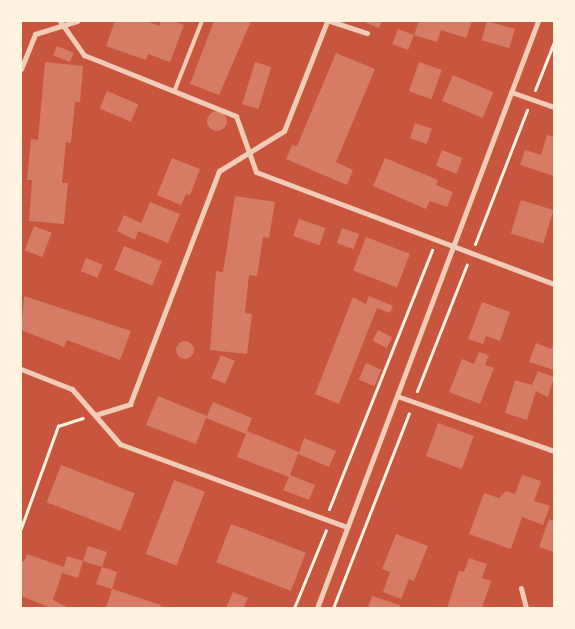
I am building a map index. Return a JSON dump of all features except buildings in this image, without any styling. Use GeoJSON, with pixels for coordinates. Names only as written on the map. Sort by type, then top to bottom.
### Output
{"type":"FeatureCollection","features":[{"type":"Feature","properties":{"kind":"street"},"geometry":{"type":"LineString","coordinates":[[21,69],[35,34],[61,24],[77,21]]}},
{"type":"Feature","properties":{"kind":"street"},"geometry":{"type":"LineString","coordinates":[[94,414],[130,404],[219,171],[284,131],[329,21],[367,33]]}},
{"type":"Feature","properties":{"kind":"street"},"geometry":{"type":"LineString","coordinates":[[317,608],[538,21]]}},
{"type":"Feature","properties":{"kind":"street"},"geometry":{"type":"LineString","coordinates":[[61,24],[84,55],[236,116],[256,172],[435,242],[554,284]]}},
{"type":"Feature","properties":{"kind":"street"},"geometry":{"type":"LineString","coordinates":[[510,92],[554,107]]}},
{"type":"Feature","properties":{"kind":"street"},"geometry":{"type":"LineString","coordinates":[[21,369],[72,389],[120,444],[347,527]]}},
{"type":"Feature","properties":{"kind":"street"},"geometry":{"type":"LineString","coordinates":[[397,396],[554,451]]}},
{"type":"Feature","properties":{"kind":"street"},"geometry":{"type":"LineString","coordinates":[[522,588],[526,608]]}},
{"type":"Feature","properties":{"kind":"lane"},"geometry":{"type":"LineString","coordinates":[[174,92],[202,21]]}},
{"type":"Feature","properties":{"kind":"path"},"geometry":{"type":"LineString","coordinates":[[333,608],[554,42]]}},
{"type":"Feature","properties":{"kind":"path"},"geometry":{"type":"LineString","coordinates":[[294,608],[326,532],[325,519],[435,242]]}},
{"type":"Feature","properties":{"kind":"path"},"geometry":{"type":"LineString","coordinates":[[21,528],[58,426],[94,414]]}}]}
